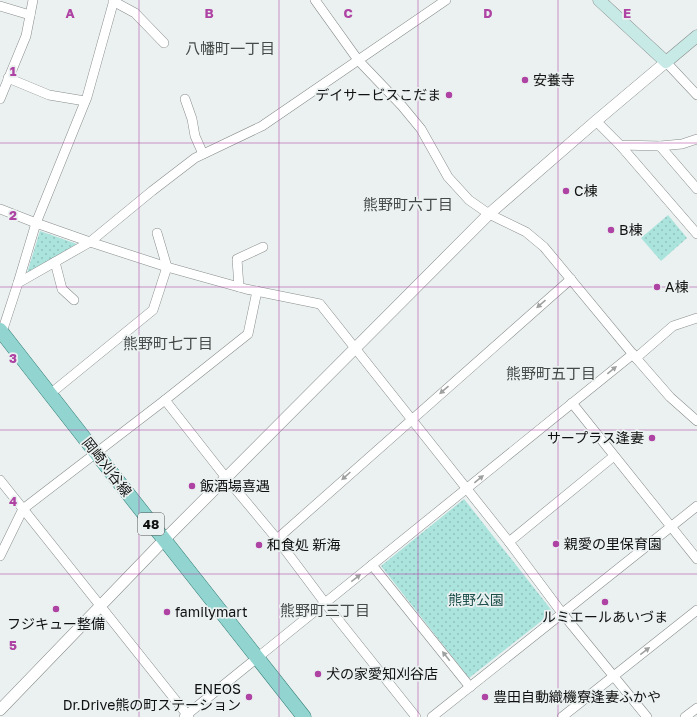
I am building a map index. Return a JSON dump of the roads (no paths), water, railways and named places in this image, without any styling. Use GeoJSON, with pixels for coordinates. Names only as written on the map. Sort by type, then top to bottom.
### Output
{"type":"FeatureCollection","features":[{"type":"Feature","properties":{"kind":"main road"},"geometry":{"type":"LineString","coordinates":[[599,0],[666,62],[697,36]]}},
{"type":"Feature","properties":{"kind":"main road","name":"岡崎刈谷線"},"geometry":{"type":"LineString","coordinates":[[1,333],[304,717]]}},
{"type":"Feature","properties":{"kind":"street"},"geometry":{"type":"LineString","coordinates":[[0,99],[26,36],[33,0]]}},
{"type":"Feature","properties":{"kind":"street"},"geometry":{"type":"LineString","coordinates":[[315,0],[358,60],[402,106],[421,130],[448,177],[469,200],[489,214],[526,232],[544,247],[670,397],[697,420]]}},
{"type":"Feature","properties":{"kind":"street"},"geometry":{"type":"LineString","coordinates":[[18,283],[90,242],[152,190],[195,158],[262,126],[446,0]]}},
{"type":"Feature","properties":{"kind":"street"},"geometry":{"type":"LineString","coordinates":[[1,333],[36,223],[85,101],[114,1],[135,13],[164,43]]}},
{"type":"Feature","properties":{"kind":"street"},"geometry":{"type":"LineString","coordinates":[[0,6],[30,15]]}},
{"type":"Feature","properties":{"kind":"street"},"geometry":{"type":"LineString","coordinates":[[0,710],[164,540],[227,479],[489,214],[596,120],[666,62],[697,95]]}},
{"type":"Feature","properties":{"kind":"street"},"geometry":{"type":"LineString","coordinates":[[8,78],[49,95],[85,101]]}},
{"type":"Feature","properties":{"kind":"street"},"geometry":{"type":"LineString","coordinates":[[185,99],[192,119],[195,136],[203,154]]}},
{"type":"Feature","properties":{"kind":"street"},"geometry":{"type":"LineString","coordinates":[[596,120],[697,234]]}},
{"type":"Feature","properties":{"kind":"street"},"geometry":{"type":"LineString","coordinates":[[620,146],[660,146],[682,144],[697,139]]}},
{"type":"Feature","properties":{"kind":"street"},"geometry":{"type":"LineString","coordinates":[[660,146],[697,189]]}},
{"type":"Feature","properties":{"kind":"street"},"geometry":{"type":"LineString","coordinates":[[0,209],[90,242],[167,267],[239,287],[320,304],[509,542],[562,613],[647,717]]}},
{"type":"Feature","properties":{"kind":"street"},"geometry":{"type":"LineString","coordinates":[[50,394],[153,310],[167,267],[157,232]]}},
{"type":"Feature","properties":{"kind":"street"},"geometry":{"type":"LineString","coordinates":[[239,287],[237,259],[263,247]]}},
{"type":"Feature","properties":{"kind":"street"},"geometry":{"type":"LineString","coordinates":[[55,262],[62,290],[74,300]]}},
{"type":"Feature","properties":{"kind":"street"},"geometry":{"type":"LineString","coordinates":[[277,538],[571,279]]}},
{"type":"Feature","properties":{"kind":"street"},"geometry":{"type":"LineString","coordinates":[[0,556],[23,509],[248,334],[257,291]]}},
{"type":"Feature","properties":{"kind":"street"},"geometry":{"type":"LineString","coordinates":[[0,480],[187,716],[325,602],[572,403],[673,326],[697,318]]}},
{"type":"Feature","properties":{"kind":"street"},"geometry":{"type":"LineString","coordinates":[[165,400],[227,479],[277,538],[325,602],[416,717]]}},
{"type":"Feature","properties":{"kind":"street"},"geometry":{"type":"LineString","coordinates":[[572,403],[697,559]]}},
{"type":"Feature","properties":{"kind":"street"},"geometry":{"type":"LineString","coordinates":[[509,542],[614,456]]}},
{"type":"Feature","properties":{"kind":"street"},"geometry":{"type":"LineString","coordinates":[[432,717],[697,506]]}},
{"type":"Feature","properties":{"kind":"street"},"geometry":{"type":"LineString","coordinates":[[372,565],[470,687]]}},
{"type":"Feature","properties":{"kind":"street"},"geometry":{"type":"LineString","coordinates":[[562,717],[697,610]]}},
{"type":"Feature","properties":{"kind":"street"},"geometry":{"type":"LineString","coordinates":[[686,717],[697,708]]}},
{"type":"Feature","properties":{"kind":"place","name":"安養寺"},"geometry":{"type":"Point","coordinates":[525,80]}},
{"type":"Feature","properties":{"kind":"place","name":"デイサービスこだま"},"geometry":{"type":"Point","coordinates":[449,95]}},
{"type":"Feature","properties":{"kind":"place","name":"C棟"},"geometry":{"type":"Point","coordinates":[566,191]}},
{"type":"Feature","properties":{"kind":"place","name":"B棟"},"geometry":{"type":"Point","coordinates":[611,230]}},
{"type":"Feature","properties":{"kind":"place","name":"A棟"},"geometry":{"type":"Point","coordinates":[657,287]}},
{"type":"Feature","properties":{"kind":"place","name":"サープラス逢妻"},"geometry":{"type":"Point","coordinates":[652,438]}},
{"type":"Feature","properties":{"kind":"place","name":"飯酒場喜遇"},"geometry":{"type":"Point","coordinates":[192,486]}},
{"type":"Feature","properties":{"kind":"place","name":"親愛の里保育園"},"geometry":{"type":"Point","coordinates":[556,544]}},
{"type":"Feature","properties":{"kind":"place","name":"和食処 新海"},"geometry":{"type":"Point","coordinates":[259,545]}},
{"type":"Feature","properties":{"kind":"place","name":"ルミエールあいづま"},"geometry":{"type":"Point","coordinates":[605,602]}},
{"type":"Feature","properties":{"kind":"place","name":"フジキュー整備"},"geometry":{"type":"Point","coordinates":[56,609]}},
{"type":"Feature","properties":{"kind":"place","name":"familymart"},"geometry":{"type":"Point","coordinates":[167,612]}},
{"type":"Feature","properties":{"kind":"place","name":"犬の家愛知刈谷店"},"geometry":{"type":"Point","coordinates":[318,674]}},
{"type":"Feature","properties":{"kind":"place","name":"ENEOS Dr.Drive熊の町ステーション"},"geometry":{"type":"Point","coordinates":[249,697]}},
{"type":"Feature","properties":{"kind":"place","name":"豊田自動織機寮逢妻ふかや"},"geometry":{"type":"Point","coordinates":[485,697]}},
{"type":"Feature","properties":{"kind":"district","name":"八幡町一丁目"},"geometry":{"type":"Point","coordinates":[230,49]}},
{"type":"Feature","properties":{"kind":"district","name":"熊野町六丁目"},"geometry":{"type":"Point","coordinates":[408,205]}},
{"type":"Feature","properties":{"kind":"district","name":"熊野町七丁目"},"geometry":{"type":"Point","coordinates":[168,344]}},
{"type":"Feature","properties":{"kind":"district","name":"熊野町五丁目"},"geometry":{"type":"Point","coordinates":[551,374]}},
{"type":"Feature","properties":{"kind":"district","name":"熊野町三丁目"},"geometry":{"type":"Point","coordinates":[325,611]}},
{"type":"Feature","properties":{"kind":"park label","name":"熊野公園"},"geometry":{"type":"Point","coordinates":[476,600]}}]}
